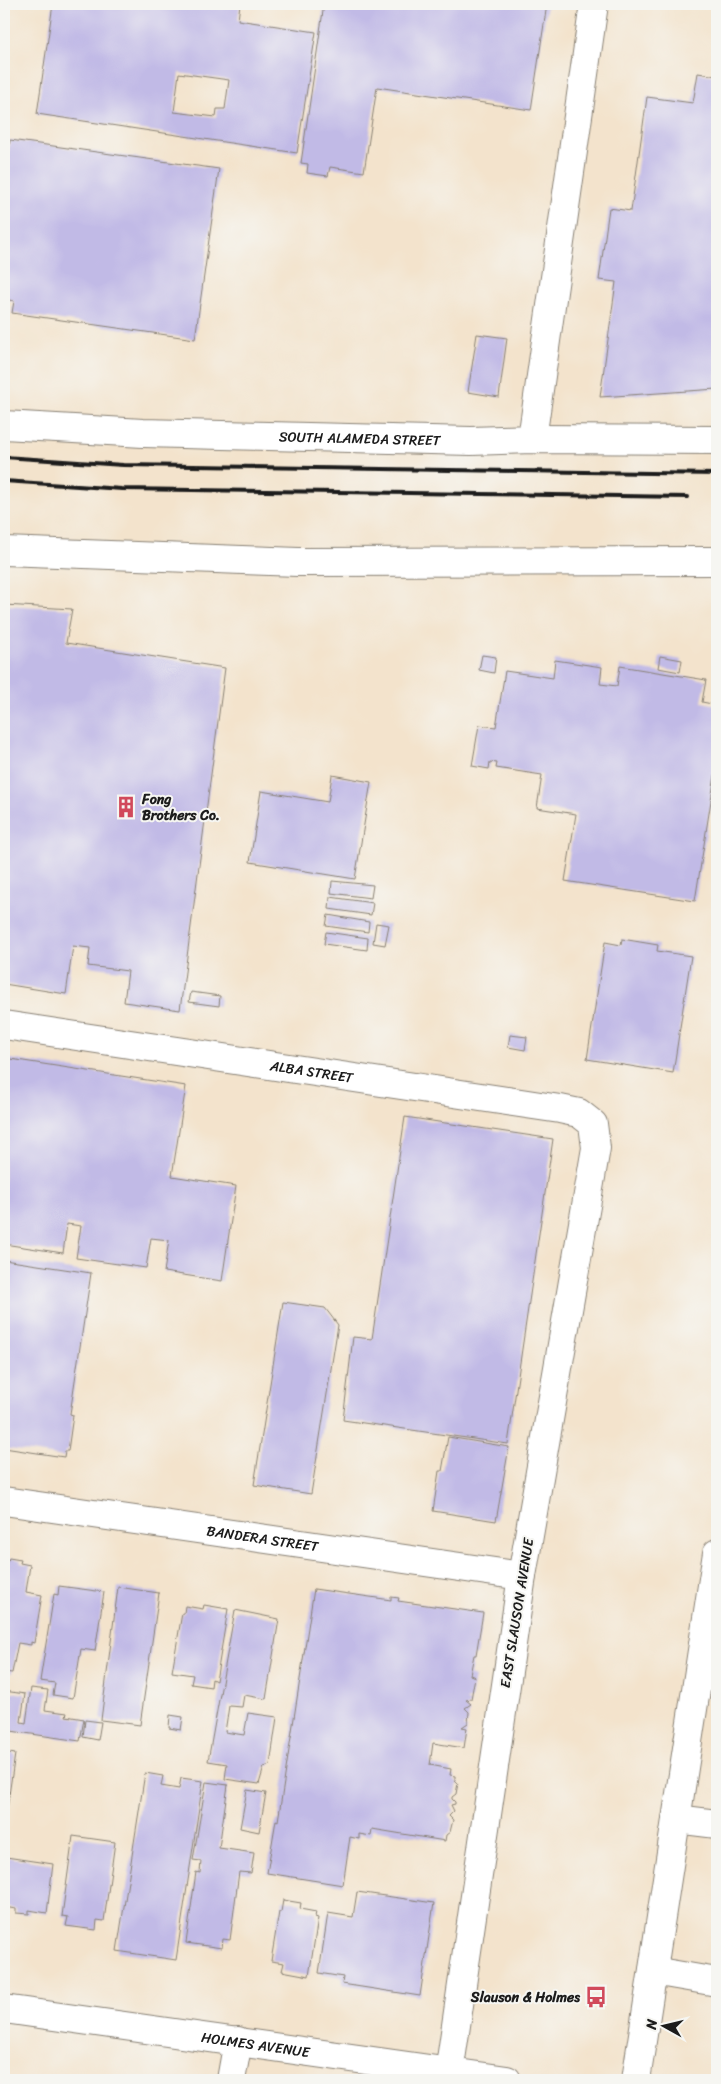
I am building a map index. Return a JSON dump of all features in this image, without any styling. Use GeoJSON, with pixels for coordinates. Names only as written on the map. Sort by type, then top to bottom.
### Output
{"type":"FeatureCollection","features":[{"type":"Feature","properties":{"kind":"street"},"geometry":{"type":"LineString","coordinates":[[532,439],[594,4]]}},
{"type":"Feature","properties":{"kind":"street","name":"SOUTH ALAMEDA STREET"},"geometry":{"type":"LineString","coordinates":[[4,425],[143,433],[461,441],[532,439],[717,440]]}},
{"type":"Feature","properties":{"kind":"street"},"geometry":{"type":"LineString","coordinates":[[4,552],[298,562],[717,561]]}},
{"type":"Feature","properties":{"kind":"street","name":"ALBA STREET"},"geometry":{"type":"LineString","coordinates":[[4,1025],[560,1109],[579,1113],[593,1124],[596,1148]]}},
{"type":"Feature","properties":{"kind":"street","name":"EAST SLAUSON AVENUE"},"geometry":{"type":"LineString","coordinates":[[448,2076],[522,1576],[596,1148]]}},
{"type":"Feature","properties":{"kind":"street","name":"BANDERA STREET"},"geometry":{"type":"LineString","coordinates":[[4,1501],[522,1576]]}},
{"type":"Feature","properties":{"kind":"street"},"geometry":{"type":"LineString","coordinates":[[636,2080],[717,1553]]}},
{"type":"Feature","properties":{"kind":"street"},"geometry":{"type":"LineString","coordinates":[[676,1819],[717,1824]]}},
{"type":"Feature","properties":{"kind":"street"},"geometry":{"type":"LineString","coordinates":[[653,1971],[717,1982]]}},
{"type":"Feature","properties":{"kind":"street","name":"HOLMES AVENUE"},"geometry":{"type":"LineString","coordinates":[[4,2008],[238,2041],[448,2076],[507,2080]]}},
{"type":"Feature","properties":{"kind":"street"},"geometry":{"type":"LineString","coordinates":[[232,2080],[238,2041]]}},
{"type":"Feature","properties":{"kind":"building"},"geometry":{"type":"Polygon","coordinates":[[[53,4],[240,4],[238,20],[316,32],[297,153],[37,114],[53,4]],[[179,73],[174,112],[216,117],[217,109],[225,109],[229,80],[179,73]]]}},
{"type":"Feature","properties":{"kind":"building"},"geometry":{"type":"Polygon","coordinates":[[[324,4],[547,4],[531,110],[377,87],[364,172],[330,167],[328,176],[307,173],[308,164],[301,163],[324,4]]]}},
{"type":"Feature","properties":{"kind":"building"},"geometry":{"type":"Polygon","coordinates":[[[698,73],[717,76],[717,389],[600,397],[616,282],[599,280],[609,208],[631,211],[647,97],[693,103],[698,73]]]}},
{"type":"Feature","properties":{"kind":"building"},"geometry":{"type":"Polygon","coordinates":[[[10,140],[219,169],[195,339],[12,313],[14,301],[4,299],[4,185],[10,140]]]}},
{"type":"Feature","properties":{"kind":"building"},"geometry":{"type":"Polygon","coordinates":[[[477,334],[507,338],[499,397],[468,392],[477,334]]]}},
{"type":"Feature","properties":{"kind":"building","name":"Fong Brothers Co."},"geometry":{"type":"Polygon","coordinates":[[[4,605],[72,609],[66,643],[225,668],[180,1010],[124,1002],[128,971],[88,966],[90,948],[73,946],[66,994],[4,984],[4,605]]]}},
{"type":"Feature","properties":{"kind":"building"},"geometry":{"type":"Polygon","coordinates":[[[482,655],[496,657],[494,673],[479,670],[482,655]]]}},
{"type":"Feature","properties":{"kind":"building"},"geometry":{"type":"Polygon","coordinates":[[[660,656],[682,660],[680,672],[658,668],[660,656]]]}},
{"type":"Feature","properties":{"kind":"building"},"geometry":{"type":"Polygon","coordinates":[[[555,660],[602,667],[600,684],[617,686],[620,666],[706,680],[702,702],[717,705],[717,763],[695,901],[565,881],[576,814],[537,808],[542,775],[496,768],[497,763],[490,762],[489,769],[472,766],[479,725],[496,727],[505,671],[553,678],[555,660]]]}},
{"type":"Feature","properties":{"kind":"building"},"geometry":{"type":"Polygon","coordinates":[[[332,775],[371,782],[355,879],[250,862],[261,791],[328,802],[332,775]]]}},
{"type":"Feature","properties":{"kind":"building"},"geometry":{"type":"Polygon","coordinates":[[[332,881],[373,885],[371,898],[331,893],[332,881]]]}},
{"type":"Feature","properties":{"kind":"building"},"geometry":{"type":"Polygon","coordinates":[[[330,897],[373,903],[371,915],[329,909],[330,897]]]}},
{"type":"Feature","properties":{"kind":"building"},"geometry":{"type":"Polygon","coordinates":[[[328,915],[369,922],[368,932],[326,926],[328,915]]]}},
{"type":"Feature","properties":{"kind":"building"},"geometry":{"type":"Polygon","coordinates":[[[376,923],[389,925],[385,945],[373,943],[376,923]]]}},
{"type":"Feature","properties":{"kind":"building"},"geometry":{"type":"Polygon","coordinates":[[[326,932],[368,938],[367,950],[324,944],[326,932]]]}},
{"type":"Feature","properties":{"kind":"building"},"geometry":{"type":"Polygon","coordinates":[[[622,939],[658,945],[657,951],[691,956],[673,1073],[587,1059],[605,942],[621,945],[622,939]]]}},
{"type":"Feature","properties":{"kind":"building"},"geometry":{"type":"Polygon","coordinates":[[[191,992],[220,996],[219,1006],[189,1002],[191,992]]]}},
{"type":"Feature","properties":{"kind":"building"},"geometry":{"type":"Polygon","coordinates":[[[510,1035],[527,1037],[525,1050],[508,1047],[510,1035]]]}},
{"type":"Feature","properties":{"kind":"building"},"geometry":{"type":"Polygon","coordinates":[[[4,1058],[186,1086],[172,1176],[236,1186],[222,1281],[164,1272],[169,1240],[151,1238],[146,1268],[76,1258],[81,1226],[67,1224],[63,1253],[4,1244],[4,1058]]]}},
{"type":"Feature","properties":{"kind":"building"},"geometry":{"type":"Polygon","coordinates":[[[405,1117],[553,1139],[508,1444],[343,1420],[353,1337],[372,1339],[405,1117]]]}},
{"type":"Feature","properties":{"kind":"building"},"geometry":{"type":"Polygon","coordinates":[[[4,1260],[91,1273],[70,1414],[73,1415],[68,1451],[65,1451],[64,1457],[4,1448],[4,1260]]]}},
{"type":"Feature","properties":{"kind":"building"},"geometry":{"type":"Polygon","coordinates":[[[283,1302],[325,1308],[338,1325],[311,1494],[254,1485],[283,1302]]]}},
{"type":"Feature","properties":{"kind":"building"},"geometry":{"type":"Polygon","coordinates":[[[448,1437],[509,1447],[496,1521],[433,1511],[439,1471],[442,1471],[448,1437]]]}},
{"type":"Feature","properties":{"kind":"building"},"geometry":{"type":"Polygon","coordinates":[[[9,1558],[21,1560],[20,1563],[30,1565],[26,1592],[42,1595],[34,1643],[31,1642],[31,1645],[18,1643],[12,1673],[4,1672],[4,1561],[8,1561],[9,1558]]]}},
{"type":"Feature","properties":{"kind":"building"},"geometry":{"type":"Polygon","coordinates":[[[59,1586],[104,1592],[95,1651],[81,1649],[73,1698],[53,1695],[55,1683],[40,1681],[54,1594],[58,1595],[59,1586]]]}},
{"type":"Feature","properties":{"kind":"building"},"geometry":{"type":"Polygon","coordinates":[[[118,1587],[159,1593],[140,1725],[101,1720],[118,1587]]]}},
{"type":"Feature","properties":{"kind":"building"},"geometry":{"type":"Polygon","coordinates":[[[314,1589],[391,1600],[391,1597],[399,1598],[398,1601],[483,1613],[476,1655],[474,1655],[470,1675],[475,1677],[471,1699],[466,1700],[471,1704],[465,1708],[469,1712],[468,1723],[462,1727],[467,1728],[464,1748],[433,1743],[430,1765],[451,1769],[450,1775],[455,1776],[455,1780],[458,1783],[456,1794],[452,1797],[455,1804],[451,1805],[454,1811],[449,1816],[453,1820],[450,1832],[446,1835],[445,1841],[372,1829],[371,1836],[359,1834],[359,1839],[350,1837],[343,1885],[267,1873],[276,1820],[278,1821],[314,1589]]]}},
{"type":"Feature","properties":{"kind":"building"},"geometry":{"type":"Polygon","coordinates":[[[204,1605],[228,1609],[216,1681],[212,1679],[211,1687],[191,1684],[193,1675],[172,1672],[182,1613],[184,1613],[185,1606],[203,1609],[204,1605]]]}},
{"type":"Feature","properties":{"kind":"building"},"geometry":{"type":"Polygon","coordinates":[[[235,1610],[279,1619],[266,1699],[244,1695],[242,1707],[229,1706],[225,1732],[244,1735],[248,1713],[277,1717],[270,1765],[264,1767],[259,1784],[225,1779],[227,1764],[208,1761],[235,1610]]]}},
{"type":"Feature","properties":{"kind":"building"},"geometry":{"type":"Polygon","coordinates":[[[31,1688],[48,1690],[45,1710],[67,1713],[66,1716],[84,1719],[80,1741],[4,1730],[4,1691],[25,1694],[21,1722],[26,1723],[31,1688]]]}},
{"type":"Feature","properties":{"kind":"building"},"geometry":{"type":"Polygon","coordinates":[[[170,1715],[183,1717],[181,1730],[169,1728],[170,1715]]]}},
{"type":"Feature","properties":{"kind":"building"},"geometry":{"type":"Polygon","coordinates":[[[85,1720],[101,1722],[98,1740],[83,1737],[85,1720]]]}},
{"type":"Feature","properties":{"kind":"building"},"geometry":{"type":"Polygon","coordinates":[[[4,1752],[15,1754],[7,1809],[4,1809],[4,1752]]]}},
{"type":"Feature","properties":{"kind":"building"},"geometry":{"type":"Polygon","coordinates":[[[145,1773],[163,1776],[161,1786],[179,1789],[181,1778],[203,1781],[176,1960],[117,1951],[145,1773]]]}},
{"type":"Feature","properties":{"kind":"building"},"geometry":{"type":"Polygon","coordinates":[[[206,1782],[228,1785],[219,1848],[254,1853],[251,1873],[239,1872],[230,1940],[223,1939],[222,1948],[186,1943],[196,1872],[200,1873],[201,1861],[193,1860],[206,1782]]]}},
{"type":"Feature","properties":{"kind":"building"},"geometry":{"type":"Polygon","coordinates":[[[247,1790],[266,1793],[259,1832],[240,1828],[247,1790]]]}},
{"type":"Feature","properties":{"kind":"building"},"geometry":{"type":"Polygon","coordinates":[[[73,1836],[115,1842],[104,1921],[97,1920],[96,1930],[66,1926],[68,1917],[62,1916],[73,1836]]]}},
{"type":"Feature","properties":{"kind":"building"},"geometry":{"type":"Polygon","coordinates":[[[6,1857],[53,1864],[47,1913],[29,1910],[29,1914],[16,1913],[16,1909],[4,1907],[6,1857]]]}},
{"type":"Feature","properties":{"kind":"building"},"geometry":{"type":"Polygon","coordinates":[[[357,1892],[434,1903],[420,1996],[342,1984],[343,1977],[319,1973],[328,1913],[353,1917],[357,1892]]]}},
{"type":"Feature","properties":{"kind":"building"},"geometry":{"type":"Polygon","coordinates":[[[283,1900],[301,1903],[300,1909],[316,1912],[315,1917],[318,1918],[309,1976],[282,1971],[284,1963],[271,1961],[279,1912],[281,1912],[283,1900]]]}},
{"type":"Feature","properties":{"kind":"railway"},"geometry":{"type":"LineString","coordinates":[[4,457],[123,465],[717,474]]}},
{"type":"Feature","properties":{"kind":"railway"},"geometry":{"type":"LineString","coordinates":[[4,481],[122,489],[688,497]]}},
{"type":"Feature","properties":{"kind":"place","name":"Fong Brothers Co."},"geometry":{"type":"Point","coordinates":[126,807]}},
{"type":"Feature","properties":{"kind":"place","name":"Slauson & Holmes"},"geometry":{"type":"Point","coordinates":[596,1997]}}]}
